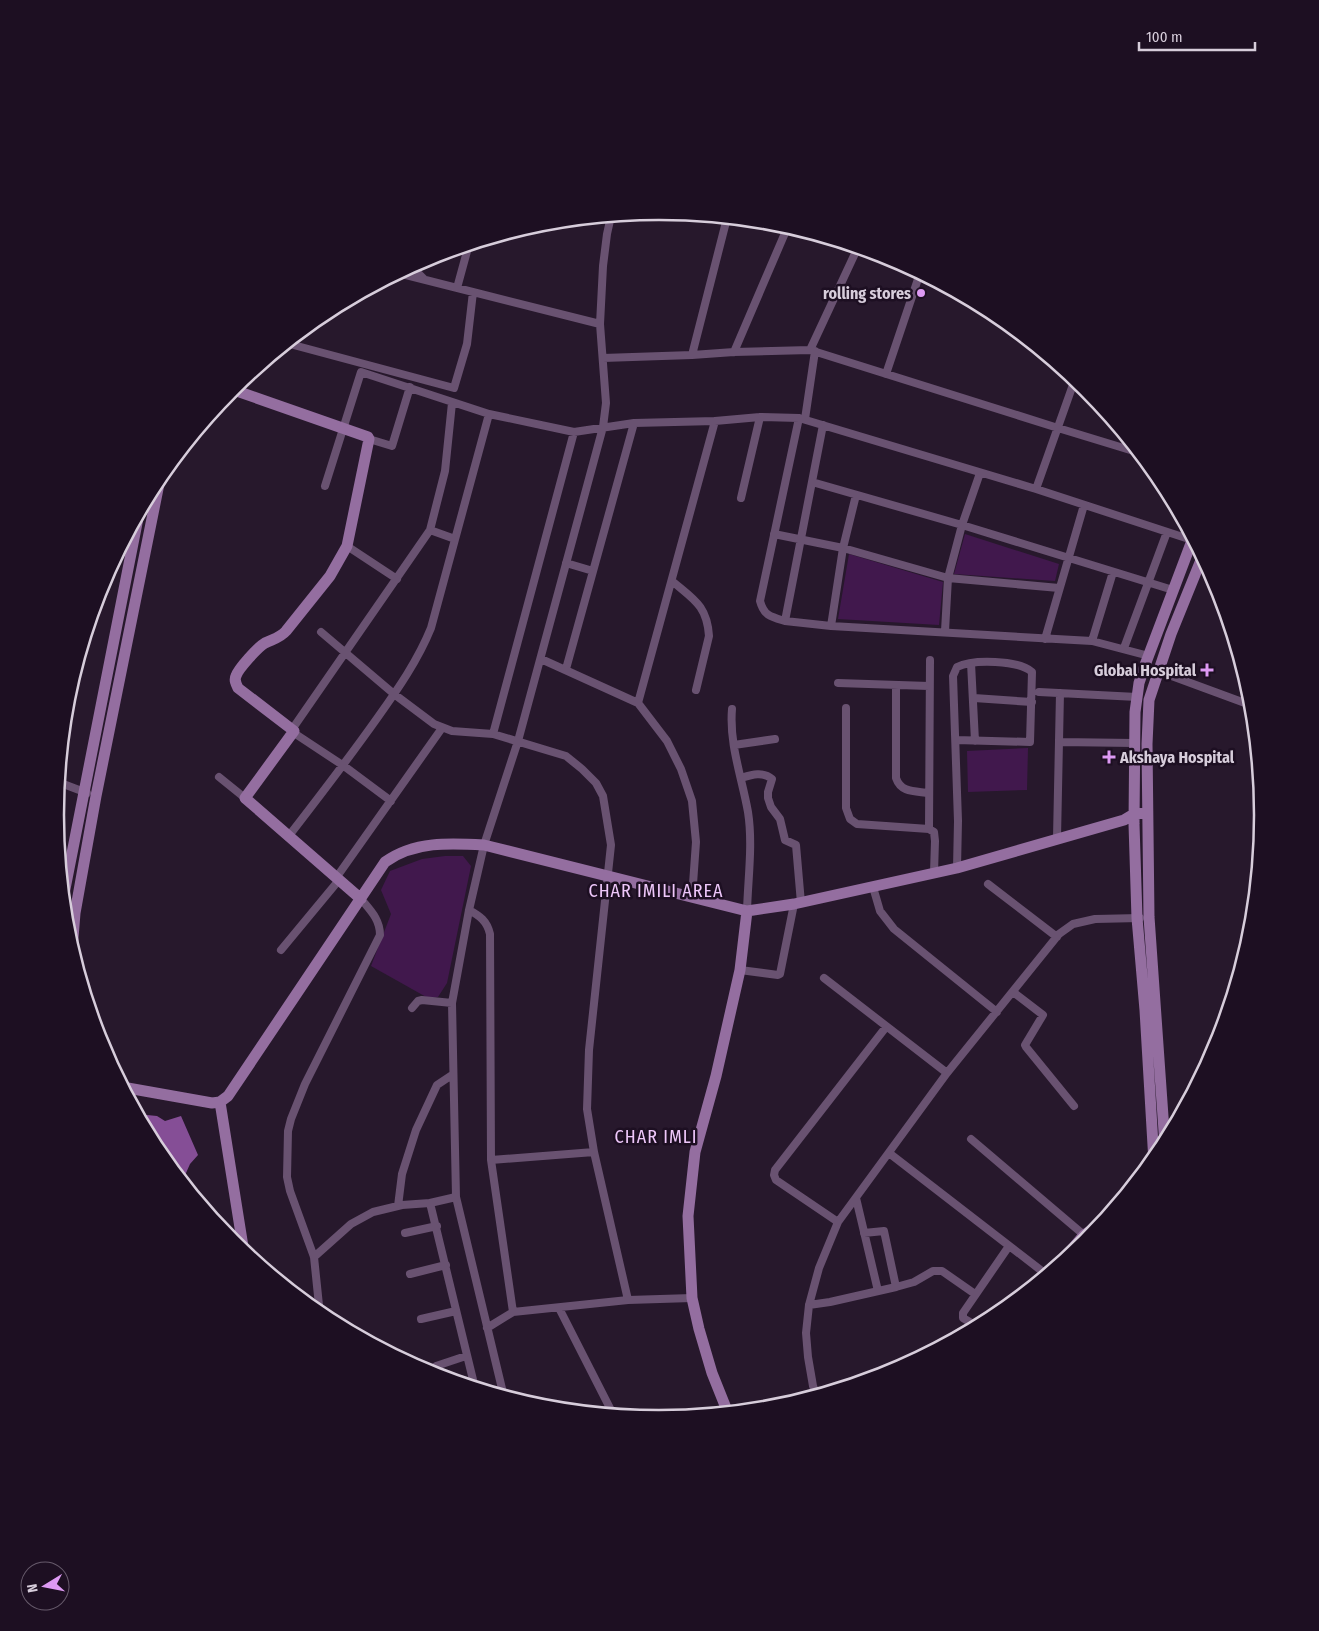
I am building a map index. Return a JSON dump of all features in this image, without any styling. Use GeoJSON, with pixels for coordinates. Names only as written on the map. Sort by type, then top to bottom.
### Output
{"type":"FeatureCollection","features":[{"type":"Feature","properties":{"kind":"main road"},"geometry":{"type":"LineString","coordinates":[[240,392],[343,427],[370,439],[347,546],[330,576],[286,631],[278,638],[261,646],[236,676],[238,688],[293,730],[245,798],[360,899]]}},
{"type":"Feature","properties":{"kind":"main road"},"geometry":{"type":"LineString","coordinates":[[74,925],[96,796],[156,498]]}},
{"type":"Feature","properties":{"kind":"main road"},"geometry":{"type":"LineString","coordinates":[[139,528],[150,530]]}},
{"type":"Feature","properties":{"kind":"main road"},"geometry":{"type":"LineString","coordinates":[[67,877],[134,535]]}},
{"type":"Feature","properties":{"kind":"main road"},"geometry":{"type":"LineString","coordinates":[[1153,1148],[1146,1018],[1130,819],[1134,743],[1139,683],[1191,547]]}},
{"type":"Feature","properties":{"kind":"main road"},"geometry":{"type":"LineString","coordinates":[[1164,1131],[1149,918],[1147,744],[1149,700],[1171,634],[1199,564]]}},
{"type":"Feature","properties":{"kind":"main road"},"geometry":{"type":"LineString","coordinates":[[130,1088],[212,1103],[220,1102],[228,1096],[385,862],[403,851],[418,847],[452,843],[484,845],[746,911],[797,903],[957,868],[1057,838],[1130,819],[1147,818]]}},
{"type":"Feature","properties":{"kind":"main road"},"geometry":{"type":"LineString","coordinates":[[726,1407],[698,1329],[692,1298],[688,1216],[696,1152],[716,1076],[740,970],[746,911]]}},
{"type":"Feature","properties":{"kind":"main road"},"geometry":{"type":"LineString","coordinates":[[220,1102],[242,1241]]}},
{"type":"Feature","properties":{"kind":"street"},"geometry":{"type":"LineString","coordinates":[[502,1390],[456,1197],[452,1002],[469,910],[484,845],[518,741],[603,428],[606,403],[600,324],[603,266],[610,222]]}},
{"type":"Feature","properties":{"kind":"street"},"geometry":{"type":"LineString","coordinates":[[692,355],[726,224]]}},
{"type":"Feature","properties":{"kind":"street"},"geometry":{"type":"LineString","coordinates":[[734,352],[785,233]]}},
{"type":"Feature","properties":{"kind":"street"},"geometry":{"type":"LineString","coordinates":[[457,288],[468,251]]}},
{"type":"Feature","properties":{"kind":"street"},"geometry":{"type":"LineString","coordinates":[[855,253],[812,351],[802,419],[760,601],[763,610],[768,615],[785,621],[830,626],[944,631],[1092,641],[1149,656]]}},
{"type":"Feature","properties":{"kind":"street"},"geometry":{"type":"LineString","coordinates":[[417,272],[426,280]]}},
{"type":"Feature","properties":{"kind":"street"},"geometry":{"type":"LineString","coordinates":[[408,276],[600,324]]}},
{"type":"Feature","properties":{"kind":"street"},"geometry":{"type":"LineString","coordinates":[[886,374],[918,279]]}},
{"type":"Feature","properties":{"kind":"street"},"geometry":{"type":"LineString","coordinates":[[294,345],[454,388],[467,344],[472,292]]}},
{"type":"Feature","properties":{"kind":"street"},"geometry":{"type":"LineString","coordinates":[[603,358],[734,352],[812,351],[1128,449]]}},
{"type":"Feature","properties":{"kind":"street"},"geometry":{"type":"LineString","coordinates":[[325,486],[361,372],[490,414],[574,432],[634,423],[715,421],[760,417],[802,419],[1036,489],[1186,538]]}},
{"type":"Feature","properties":{"kind":"street"},"geometry":{"type":"LineString","coordinates":[[1036,489],[1072,386]]}},
{"type":"Feature","properties":{"kind":"street"},"geometry":{"type":"LineString","coordinates":[[370,439],[392,446],[410,388]]}},
{"type":"Feature","properties":{"kind":"street"},"geometry":{"type":"LineString","coordinates":[[391,801],[293,730],[430,530],[445,471],[452,403]]}},
{"type":"Feature","properties":{"kind":"street"},"geometry":{"type":"LineString","coordinates":[[288,837],[344,766],[394,694],[425,644],[490,414]]}},
{"type":"Feature","properties":{"kind":"street"},"geometry":{"type":"LineString","coordinates":[[741,498],[760,417]]}},
{"type":"Feature","properties":{"kind":"street"},"geometry":{"type":"LineString","coordinates":[[638,703],[715,421]]}},
{"type":"Feature","properties":{"kind":"street"},"geometry":{"type":"LineString","coordinates":[[566,669],[634,423]]}},
{"type":"Feature","properties":{"kind":"street"},"geometry":{"type":"LineString","coordinates":[[785,621],[823,426]]}},
{"type":"Feature","properties":{"kind":"street"},"geometry":{"type":"LineString","coordinates":[[492,734],[574,432]]}},
{"type":"Feature","properties":{"kind":"street"},"geometry":{"type":"LineString","coordinates":[[944,631],[948,578],[962,525],[980,473]]}},
{"type":"Feature","properties":{"kind":"street"},"geometry":{"type":"LineString","coordinates":[[812,482],[962,525],[1173,590]]}},
{"type":"Feature","properties":{"kind":"street"},"geometry":{"type":"LineString","coordinates":[[830,626],[843,548],[856,495]]}},
{"type":"Feature","properties":{"kind":"street"},"geometry":{"type":"LineString","coordinates":[[1045,639],[1084,505]]}},
{"type":"Feature","properties":{"kind":"street"},"geometry":{"type":"LineString","coordinates":[[430,530],[454,539]]}},
{"type":"Feature","properties":{"kind":"street"},"geometry":{"type":"LineString","coordinates":[[1124,648],[1167,532]]}},
{"type":"Feature","properties":{"kind":"street"},"geometry":{"type":"LineString","coordinates":[[774,534],[843,548],[948,578],[1059,588]]}},
{"type":"Feature","properties":{"kind":"street"},"geometry":{"type":"LineString","coordinates":[[347,546],[397,578]]}},
{"type":"Feature","properties":{"kind":"street"},"geometry":{"type":"LineString","coordinates":[[566,564],[593,571]]}},
{"type":"Feature","properties":{"kind":"street"},"geometry":{"type":"LineString","coordinates":[[1092,641],[1113,572]]}},
{"type":"Feature","properties":{"kind":"street"},"geometry":{"type":"LineString","coordinates":[[672,581],[702,606],[709,628],[709,636],[696,690]]}},
{"type":"Feature","properties":{"kind":"street"},"geometry":{"type":"LineString","coordinates":[[321,632],[394,694],[442,728],[452,731],[492,734],[566,756],[596,783],[603,796],[611,845],[588,1068],[587,1109],[594,1152],[628,1300]]}},
{"type":"Feature","properties":{"kind":"street"},"geometry":{"type":"LineString","coordinates":[[541,659],[638,703],[667,741],[681,769],[692,801],[696,842],[692,898]]}},
{"type":"Feature","properties":{"kind":"street"},"geometry":{"type":"LineString","coordinates":[[929,829],[930,660]]}},
{"type":"Feature","properties":{"kind":"street"},"geometry":{"type":"LineString","coordinates":[[971,662],[975,741]]}},
{"type":"Feature","properties":{"kind":"street"},"geometry":{"type":"LineString","coordinates":[[956,740],[1030,742],[1032,672],[1027,668],[1013,664],[971,662],[957,667],[953,676],[958,821],[957,868]]}},
{"type":"Feature","properties":{"kind":"street"},"geometry":{"type":"LineString","coordinates":[[1158,671],[1245,703]]}},
{"type":"Feature","properties":{"kind":"street"},"geometry":{"type":"LineString","coordinates":[[838,683],[929,686]]}},
{"type":"Feature","properties":{"kind":"street"},"geometry":{"type":"LineString","coordinates":[[896,685],[896,778],[905,790],[929,793]]}},
{"type":"Feature","properties":{"kind":"street"},"geometry":{"type":"LineString","coordinates":[[1039,692],[1137,697]]}},
{"type":"Feature","properties":{"kind":"street"},"geometry":{"type":"LineString","coordinates":[[1057,838],[1060,693]]}},
{"type":"Feature","properties":{"kind":"street"},"geometry":{"type":"LineString","coordinates":[[974,698],[1032,702]]}},
{"type":"Feature","properties":{"kind":"street"},"geometry":{"type":"LineString","coordinates":[[846,708],[846,808],[850,819],[857,824],[929,829],[934,832],[934,873]]}},
{"type":"Feature","properties":{"kind":"street"},"geometry":{"type":"LineString","coordinates":[[732,709],[734,745],[748,812],[751,840],[746,911]]}},
{"type":"Feature","properties":{"kind":"street"},"geometry":{"type":"LineString","coordinates":[[281,950],[338,879],[442,728]]}},
{"type":"Feature","properties":{"kind":"street"},"geometry":{"type":"LineString","coordinates":[[734,745],[775,738]]}},
{"type":"Feature","properties":{"kind":"street"},"geometry":{"type":"LineString","coordinates":[[1059,742],[1134,743]]}},
{"type":"Feature","properties":{"kind":"street"},"geometry":{"type":"LineString","coordinates":[[740,778],[760,774],[769,776],[772,779],[768,795],[771,807],[780,819],[785,840],[796,845],[797,903],[780,974],[740,970]]}},
{"type":"Feature","properties":{"kind":"street"},"geometry":{"type":"LineString","coordinates":[[219,776],[245,798]]}},
{"type":"Feature","properties":{"kind":"street"},"geometry":{"type":"LineString","coordinates":[[65,785],[96,796]]}},
{"type":"Feature","properties":{"kind":"street"},"geometry":{"type":"LineString","coordinates":[[988,884],[1057,937]]}},
{"type":"Feature","properties":{"kind":"street"},"geometry":{"type":"LineString","coordinates":[[873,887],[880,911],[894,929],[997,1012]]}},
{"type":"Feature","properties":{"kind":"street"},"geometry":{"type":"LineString","coordinates":[[319,1304],[314,1257],[287,1178],[288,1131],[305,1084],[380,935],[378,920],[360,899]]}},
{"type":"Feature","properties":{"kind":"street"},"geometry":{"type":"LineString","coordinates":[[469,910],[482,918],[488,926],[490,934],[490,1160],[513,1312]]}},
{"type":"Feature","properties":{"kind":"street"},"geometry":{"type":"LineString","coordinates":[[815,1391],[808,1357],[806,1333],[809,1305],[819,1268],[838,1222],[947,1073],[1057,937],[1073,924],[1095,919],[1149,918]]}},
{"type":"Feature","properties":{"kind":"street"},"geometry":{"type":"LineString","coordinates":[[824,978],[947,1073]]}},
{"type":"Feature","properties":{"kind":"street"},"geometry":{"type":"LineString","coordinates":[[1013,992],[1043,1015],[1025,1045],[1074,1106]]}},
{"type":"Feature","properties":{"kind":"street"},"geometry":{"type":"LineString","coordinates":[[412,1008],[422,1000],[452,1002]]}},
{"type":"Feature","properties":{"kind":"street"},"geometry":{"type":"LineString","coordinates":[[838,1222],[776,1180],[775,1170],[886,1027]]}},
{"type":"Feature","properties":{"kind":"street"},"geometry":{"type":"LineString","coordinates":[[398,1206],[402,1174],[416,1130],[437,1085],[452,1075]]}},
{"type":"Feature","properties":{"kind":"street"},"geometry":{"type":"LineString","coordinates":[[971,1139],[1083,1234]]}},
{"type":"Feature","properties":{"kind":"street"},"geometry":{"type":"LineString","coordinates":[[490,1160],[594,1152]]}},
{"type":"Feature","properties":{"kind":"street"},"geometry":{"type":"LineString","coordinates":[[890,1153],[1042,1272]]}},
{"type":"Feature","properties":{"kind":"street"},"geometry":{"type":"LineString","coordinates":[[314,1257],[351,1224],[373,1212],[456,1197]]}},
{"type":"Feature","properties":{"kind":"street"},"geometry":{"type":"LineString","coordinates":[[856,1198],[878,1291]]}},
{"type":"Feature","properties":{"kind":"street"},"geometry":{"type":"LineString","coordinates":[[430,1203],[473,1382]]}},
{"type":"Feature","properties":{"kind":"street"},"geometry":{"type":"LineString","coordinates":[[405,1234],[437,1226]]}},
{"type":"Feature","properties":{"kind":"street"},"geometry":{"type":"LineString","coordinates":[[864,1233],[884,1231],[896,1287]]}},
{"type":"Feature","properties":{"kind":"street"},"geometry":{"type":"LineString","coordinates":[[970,1323],[963,1318],[963,1315],[975,1294],[1009,1246]]}},
{"type":"Feature","properties":{"kind":"street"},"geometry":{"type":"LineString","coordinates":[[410,1274],[446,1265]]}},
{"type":"Feature","properties":{"kind":"street"},"geometry":{"type":"LineString","coordinates":[[809,1305],[896,1287],[914,1282],[936,1270],[942,1271],[975,1294]]}},
{"type":"Feature","properties":{"kind":"street"},"geometry":{"type":"LineString","coordinates":[[487,1328],[513,1312],[628,1300],[692,1298]]}},
{"type":"Feature","properties":{"kind":"street"},"geometry":{"type":"LineString","coordinates":[[558,1308],[610,1409]]}},
{"type":"Feature","properties":{"kind":"street"},"geometry":{"type":"LineString","coordinates":[[421,1319],[456,1311]]}},
{"type":"Feature","properties":{"kind":"street"},"geometry":{"type":"LineString","coordinates":[[436,1366],[466,1356]]}},
{"type":"Feature","properties":{"kind":"shaded area"},"geometry":{"type":"Polygon","coordinates":[[[965,534],[1059,564],[1055,581],[954,574],[965,534]]]}},
{"type":"Feature","properties":{"kind":"shaded area"},"geometry":{"type":"Polygon","coordinates":[[[849,554],[943,582],[939,625],[838,619],[849,554]]]}},
{"type":"Feature","properties":{"kind":"shaded area"},"geometry":{"type":"Polygon","coordinates":[[[1028,748],[1027,790],[968,792],[967,751],[1028,748]]]}},
{"type":"Feature","properties":{"kind":"shaded area"},"geometry":{"type":"Polygon","coordinates":[[[463,856],[471,866],[447,983],[438,997],[428,998],[371,966],[391,914],[381,890],[390,871],[422,859],[463,856]]]}},
{"type":"Feature","properties":{"kind":"shaded area"},"geometry":{"type":"Polygon","coordinates":[[[145,1115],[157,1116],[165,1121],[181,1116],[198,1155],[190,1164],[185,1175],[145,1115]]]}},
{"type":"Feature","properties":{"kind":"place","name":"rolling stores"},"geometry":{"type":"Point","coordinates":[921,293]}},
{"type":"Feature","properties":{"kind":"place","name":"Global Hospital"},"geometry":{"type":"Point","coordinates":[1207,670]}},
{"type":"Feature","properties":{"kind":"place","name":"Akshaya Hospital"},"geometry":{"type":"Point","coordinates":[1109,757]}},
{"type":"Feature","properties":{"kind":"district","name":"CHAR IMILI AREA"},"geometry":{"type":"Point","coordinates":[656,891]}},
{"type":"Feature","properties":{"kind":"district","name":"CHAR IMLI"},"geometry":{"type":"Point","coordinates":[656,1137]}}]}
